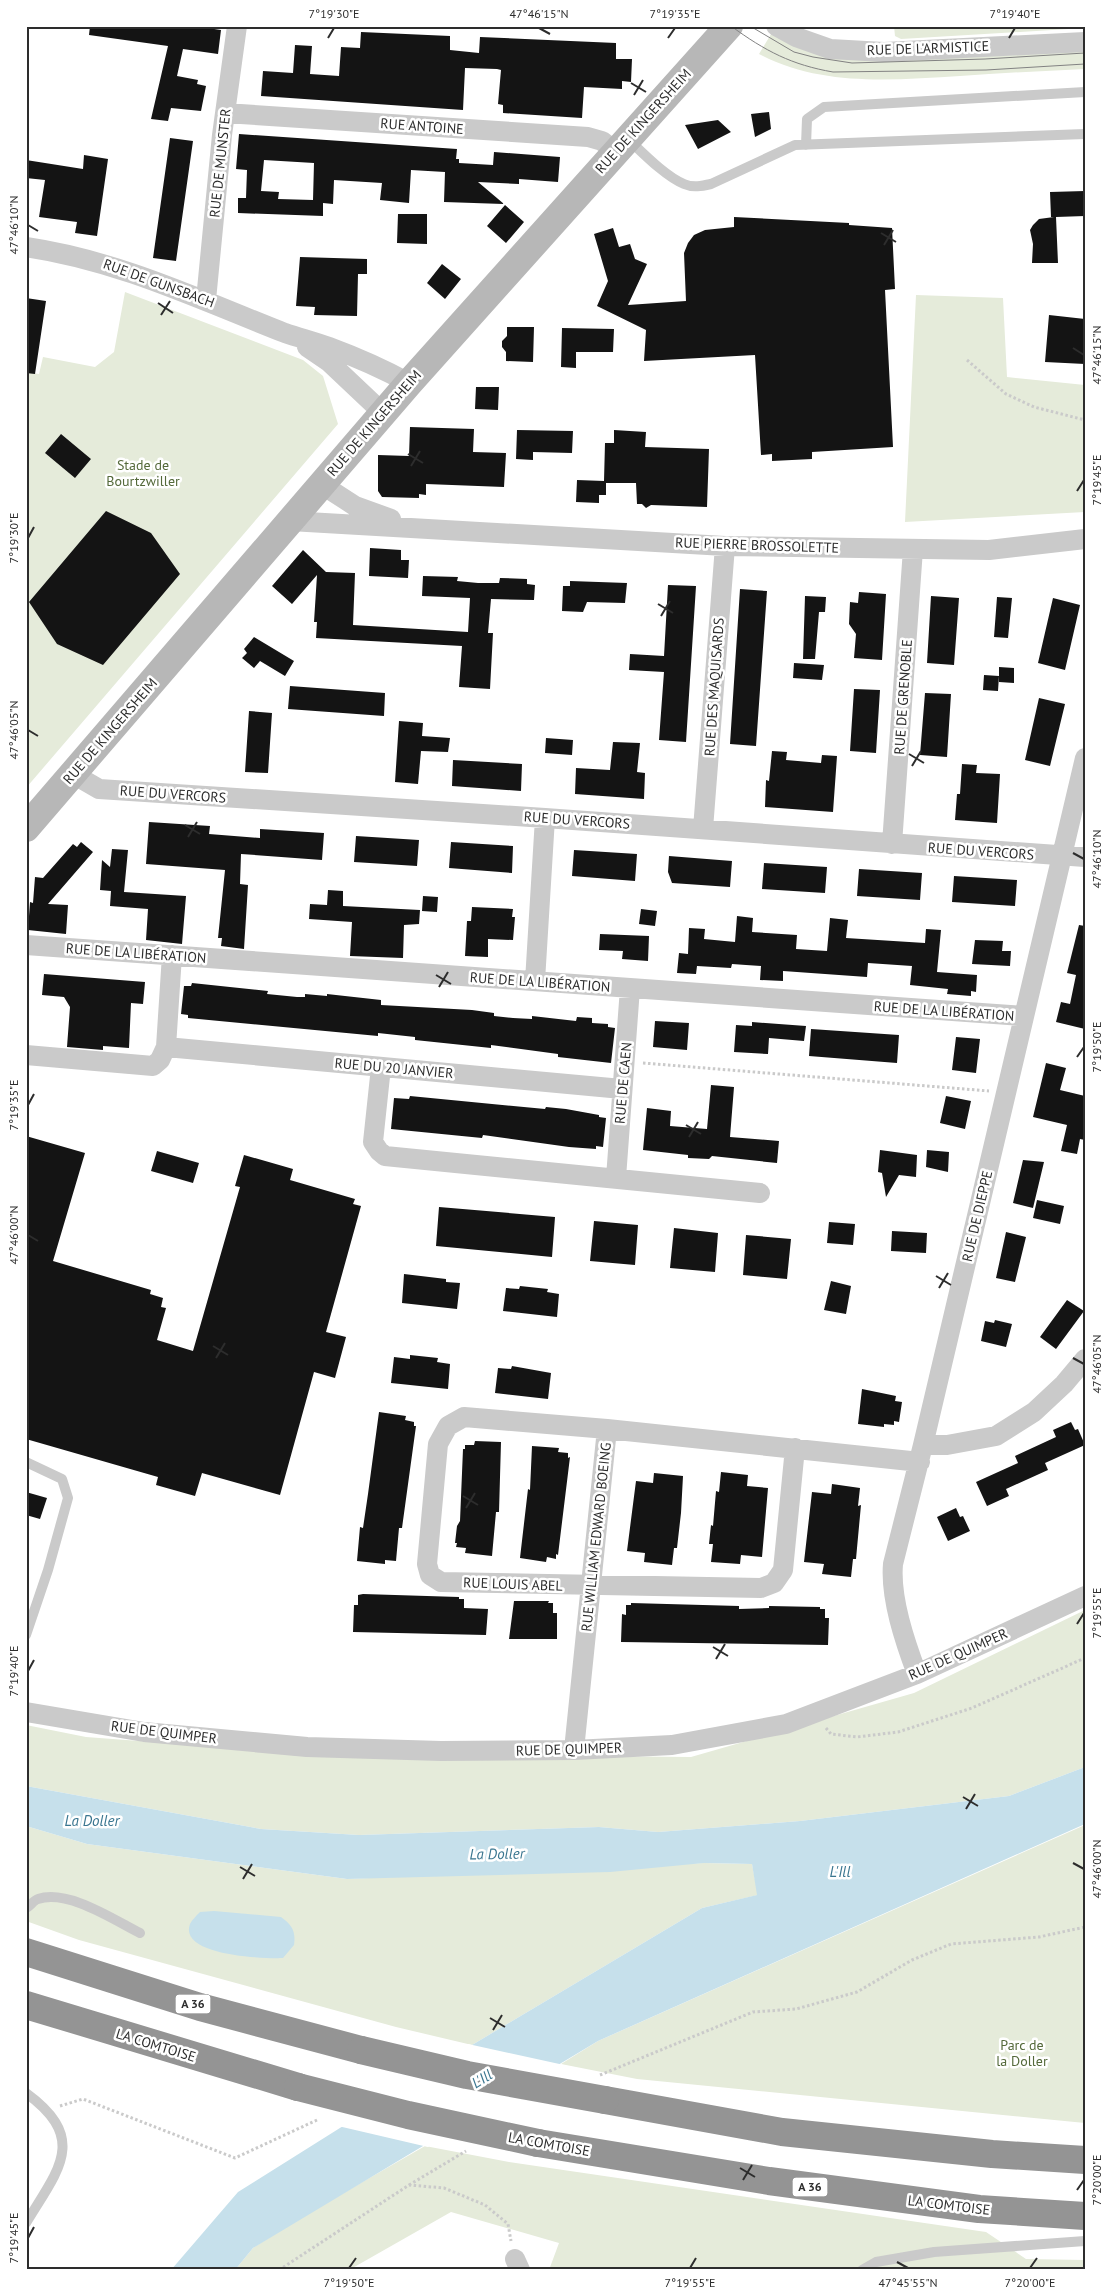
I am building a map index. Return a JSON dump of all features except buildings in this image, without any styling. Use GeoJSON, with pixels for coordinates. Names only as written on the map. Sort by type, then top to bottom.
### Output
{"type":"FeatureCollection","features":[{"type":"Feature","properties":{"kind":"highway","name":"A 36"},"geometry":{"type":"LineString","coordinates":[[26,1952],[200,2007],[361,2050],[467,2075],[600,2089],[782,2132],[992,2154],[1085,2160]]}},
{"type":"Feature","properties":{"kind":"highway","name":"LA COMTOISE"},"geometry":{"type":"LineString","coordinates":[[26,2005],[298,2087],[408,2115],[538,2143],[769,2181],[970,2208],[1085,2216]]}},
{"type":"Feature","properties":{"kind":"main road","name":"RUE DE KINGERSHEIM"},"geometry":{"type":"LineString","coordinates":[[26,828],[408,383],[729,26]]}},
{"type":"Feature","properties":{"kind":"street","name":"RUE DE MUNSTER"},"geometry":{"type":"LineString","coordinates":[[206,300],[225,114],[237,26]]}},
{"type":"Feature","properties":{"kind":"street","name":"RUE DE L'ARMISTICE"},"geometry":{"type":"LineString","coordinates":[[776,26],[796,37],[830,49],[884,52],[1085,42]]}},
{"type":"Feature","properties":{"kind":"street","name":"RUE ANTOINE"},"geometry":{"type":"LineString","coordinates":[[225,114],[588,137],[621,145]]}},
{"type":"Feature","properties":{"kind":"street","name":"RUE DE GUNSBACH"},"geometry":{"type":"LineString","coordinates":[[26,247],[83,257],[134,273],[375,365],[408,383]]}},
{"type":"Feature","properties":{"kind":"street","name":"RUE DE GUNSBACH"},"geometry":{"type":"LineString","coordinates":[[287,333],[330,362],[383,413]]}},
{"type":"Feature","properties":{"kind":"street","name":"RUE PIERRE BROSSOLETTE"},"geometry":{"type":"LineString","coordinates":[[321,484],[355,506],[377,516],[429,528]]}},
{"type":"Feature","properties":{"kind":"street","name":"RUE PIERRE BROSSOLETTE"},"geometry":{"type":"LineString","coordinates":[[290,521],[725,546],[989,550],[1085,540]]}},
{"type":"Feature","properties":{"kind":"street","name":"RUE DES MAQUISARDS"},"geometry":{"type":"LineString","coordinates":[[703,829],[725,546]]}},
{"type":"Feature","properties":{"kind":"street","name":"RUE DE GRENOBLE"},"geometry":{"type":"LineString","coordinates":[[892,844],[914,549]]}},
{"type":"Feature","properties":{"kind":"street","name":"RUE DE DIEPPE"},"geometry":{"type":"LineString","coordinates":[[917,1674],[895,1599],[892,1577],[893,1564],[921,1454],[1085,758]]}},
{"type":"Feature","properties":{"kind":"street","name":"RUE DU VERCORS"},"geometry":{"type":"LineString","coordinates":[[73,774],[99,789],[545,818],[1085,857]]}},
{"type":"Feature","properties":{"kind":"street"},"geometry":{"type":"LineString","coordinates":[[535,981],[545,818]]}},
{"type":"Feature","properties":{"kind":"street","name":"RUE DE LA LIBÉRATION"},"geometry":{"type":"LineString","coordinates":[[26,945],[1024,1016]]}},
{"type":"Feature","properties":{"kind":"street"},"geometry":{"type":"LineString","coordinates":[[26,1055],[153,1066],[160,1060],[166,1047],[172,955]]}},
{"type":"Feature","properties":{"kind":"street","name":"RUE DE CAEN"},"geometry":{"type":"LineString","coordinates":[[616,1178],[630,988]]}},
{"type":"Feature","properties":{"kind":"street","name":"RUE DU 20 JANVIER"},"geometry":{"type":"LineString","coordinates":[[166,1047],[622,1089]]}},
{"type":"Feature","properties":{"kind":"street"},"geometry":{"type":"LineString","coordinates":[[381,1067],[373,1142],[385,1156],[760,1193]]}},
{"type":"Feature","properties":{"kind":"street","name":"RUE WILLIAM EDWARD BOEING"},"geometry":{"type":"LineString","coordinates":[[574,1750],[607,1428],[795,1448],[921,1454],[948,1445],[996,1436],[1034,1412],[1064,1384],[1085,1359]]}},
{"type":"Feature","properties":{"kind":"street","name":"RUE LOUIS ABEL"},"geometry":{"type":"LineString","coordinates":[[607,1428],[464,1417],[448,1426],[438,1444],[426,1564],[430,1575],[441,1582],[591,1587],[761,1588],[774,1583],[783,1570],[795,1448]]}},
{"type":"Feature","properties":{"kind":"street","name":"RUE DE QUIMPER"},"geometry":{"type":"LineString","coordinates":[[26,1712],[144,1732],[307,1747],[441,1751],[574,1750],[672,1745],[786,1724],[814,1714],[917,1674],[1085,1596]]}},
{"type":"Feature","properties":{"kind":"lane"},"geometry":{"type":"LineString","coordinates":[[806,145],[807,119],[824,107],[1085,92]]}},
{"type":"Feature","properties":{"kind":"lane"},"geometry":{"type":"LineString","coordinates":[[621,145],[684,184],[697,187],[711,184],[794,145],[1085,134]]}},
{"type":"Feature","properties":{"kind":"lane"},"geometry":{"type":"LineString","coordinates":[[26,1462],[62,1479],[68,1498],[48,1570],[26,1635]]}},
{"type":"Feature","properties":{"kind":"lane"},"geometry":{"type":"LineString","coordinates":[[26,1908],[38,1899],[58,1897],[84,1905],[140,1933]]}},
{"type":"Feature","properties":{"kind":"lane"},"geometry":{"type":"LineString","coordinates":[[26,2093],[47,2110],[61,2132],[63,2152],[56,2173],[26,2222]]}},
{"type":"Feature","properties":{"kind":"lane"},"geometry":{"type":"LineString","coordinates":[[862,2270],[876,2262],[934,2252],[1085,2241]]}},
{"type":"Feature","properties":{"kind":"path"},"geometry":{"type":"LineString","coordinates":[[967,360],[1006,394],[1034,407],[1085,420]]}},
{"type":"Feature","properties":{"kind":"path"},"geometry":{"type":"LineString","coordinates":[[626,1060],[1006,1093]]}},
{"type":"Feature","properties":{"kind":"path"},"geometry":{"type":"LineString","coordinates":[[814,1714],[831,1734],[856,1738],[898,1732],[972,1708],[1085,1658]]}},
{"type":"Feature","properties":{"kind":"path"},"geometry":{"type":"LineString","coordinates":[[600,2089],[612,2069],[753,2012],[796,2010],[857,1992],[912,1960],[951,1944],[1038,1937],[1085,1926]]}},
{"type":"Feature","properties":{"kind":"path"},"geometry":{"type":"LineString","coordinates":[[47,2110],[83,2099],[235,2158],[318,2120]]}},
{"type":"Feature","properties":{"kind":"path"},"geometry":{"type":"LineString","coordinates":[[279,2270],[408,2185],[474,2146]]}},
{"type":"Feature","properties":{"kind":"path"},"geometry":{"type":"LineString","coordinates":[[408,2185],[444,2188],[485,2204],[508,2224],[517,2264]]}},
{"type":"Feature","properties":{"kind":"green space"},"geometry":{"type":"Polygon","coordinates":[[[894,26],[1085,26],[1085,28],[901,39],[895,36],[894,26]]]}},
{"type":"Feature","properties":{"kind":"green space"},"geometry":{"type":"Polygon","coordinates":[[[773,31],[811,48],[1085,46],[1085,69],[909,79],[832,77],[783,65],[759,54],[773,31]]]}},
{"type":"Feature","properties":{"kind":"green space","name":"Stade de Bourtzwiller"},"geometry":{"type":"Polygon","coordinates":[[[125,292],[303,360],[323,376],[338,424],[26,788],[26,372],[39,374],[43,357],[95,367],[114,352],[125,292]]]}},
{"type":"Feature","properties":{"kind":"green space"},"geometry":{"type":"Polygon","coordinates":[[[916,295],[1003,298],[1007,377],[1085,385],[1085,512],[905,522],[916,295]]]}},
{"type":"Feature","properties":{"kind":"green space"},"geometry":{"type":"Polygon","coordinates":[[[1085,1610],[1085,1767],[1009,1796],[800,1821],[658,1832],[599,1827],[359,1835],[261,1829],[26,1786],[26,1725],[86,1737],[300,1753],[691,1757],[914,1693],[1085,1610]]]}},
{"type":"Feature","properties":{"kind":"green space","name":"Parc de la Doller"},"geometry":{"type":"Polygon","coordinates":[[[1085,1825],[1085,2123],[637,2079],[561,2064],[598,2041],[1085,1825]]]}},
{"type":"Feature","properties":{"kind":"green space"},"geometry":{"type":"Polygon","coordinates":[[[26,1826],[87,1844],[347,1879],[704,1863],[752,1864],[758,1895],[702,1908],[472,2045],[396,2027],[79,1940],[26,1921],[26,1826]]]}},
{"type":"Feature","properties":{"kind":"green space"},"geometry":{"type":"Polygon","coordinates":[[[425,2146],[509,2162],[986,2232],[1026,2259],[1085,2260],[1085,2270],[549,2270],[559,2243],[451,2212],[349,2270],[235,2270],[253,2248],[307,2214],[425,2146]]]}},
{"type":"Feature","properties":{"kind":"water","name":"L'Ill"},"geometry":{"type":"Polygon","coordinates":[[[1085,1767],[1085,1824],[598,2041],[253,2248],[235,2270],[171,2270],[238,2192],[472,2045],[702,1908],[757,1895],[752,1864],[704,1863],[610,1872],[347,1879],[87,1844],[26,1826],[26,1786],[261,1829],[359,1835],[599,1827],[658,1832],[800,1821],[1009,1796],[1085,1767]]]}},
{"type":"Feature","properties":{"kind":"water"},"geometry":{"type":"Polygon","coordinates":[[[214,1911],[281,1917],[292,1929],[294,1945],[283,1958],[243,1956],[210,1949],[197,1943],[190,1935],[190,1924],[200,1912],[214,1911]]]}},
{"type":"Feature","properties":{"kind":"pier"},"geometry":{"type":"Polygon","coordinates":[[[468,2044],[564,2065],[428,2147],[338,2126],[468,2044]]]}},
{"type":"Feature","properties":{"kind":"tram line"},"geometry":{"type":"LineString","coordinates":[[731,26],[779,56],[833,72],[986,70],[1085,64]]}},
{"type":"Feature","properties":{"kind":"tram line"},"geometry":{"type":"LineString","coordinates":[[750,26],[794,52],[852,63],[985,59],[1085,53]]}},
{"type":"Feature","properties":{"kind":"water label","name":"La Doller"},"geometry":{"type":"Point","coordinates":[92,1821]}},
{"type":"Feature","properties":{"kind":"water label","name":"La Doller"},"geometry":{"type":"Point","coordinates":[497,1854]}}]}
